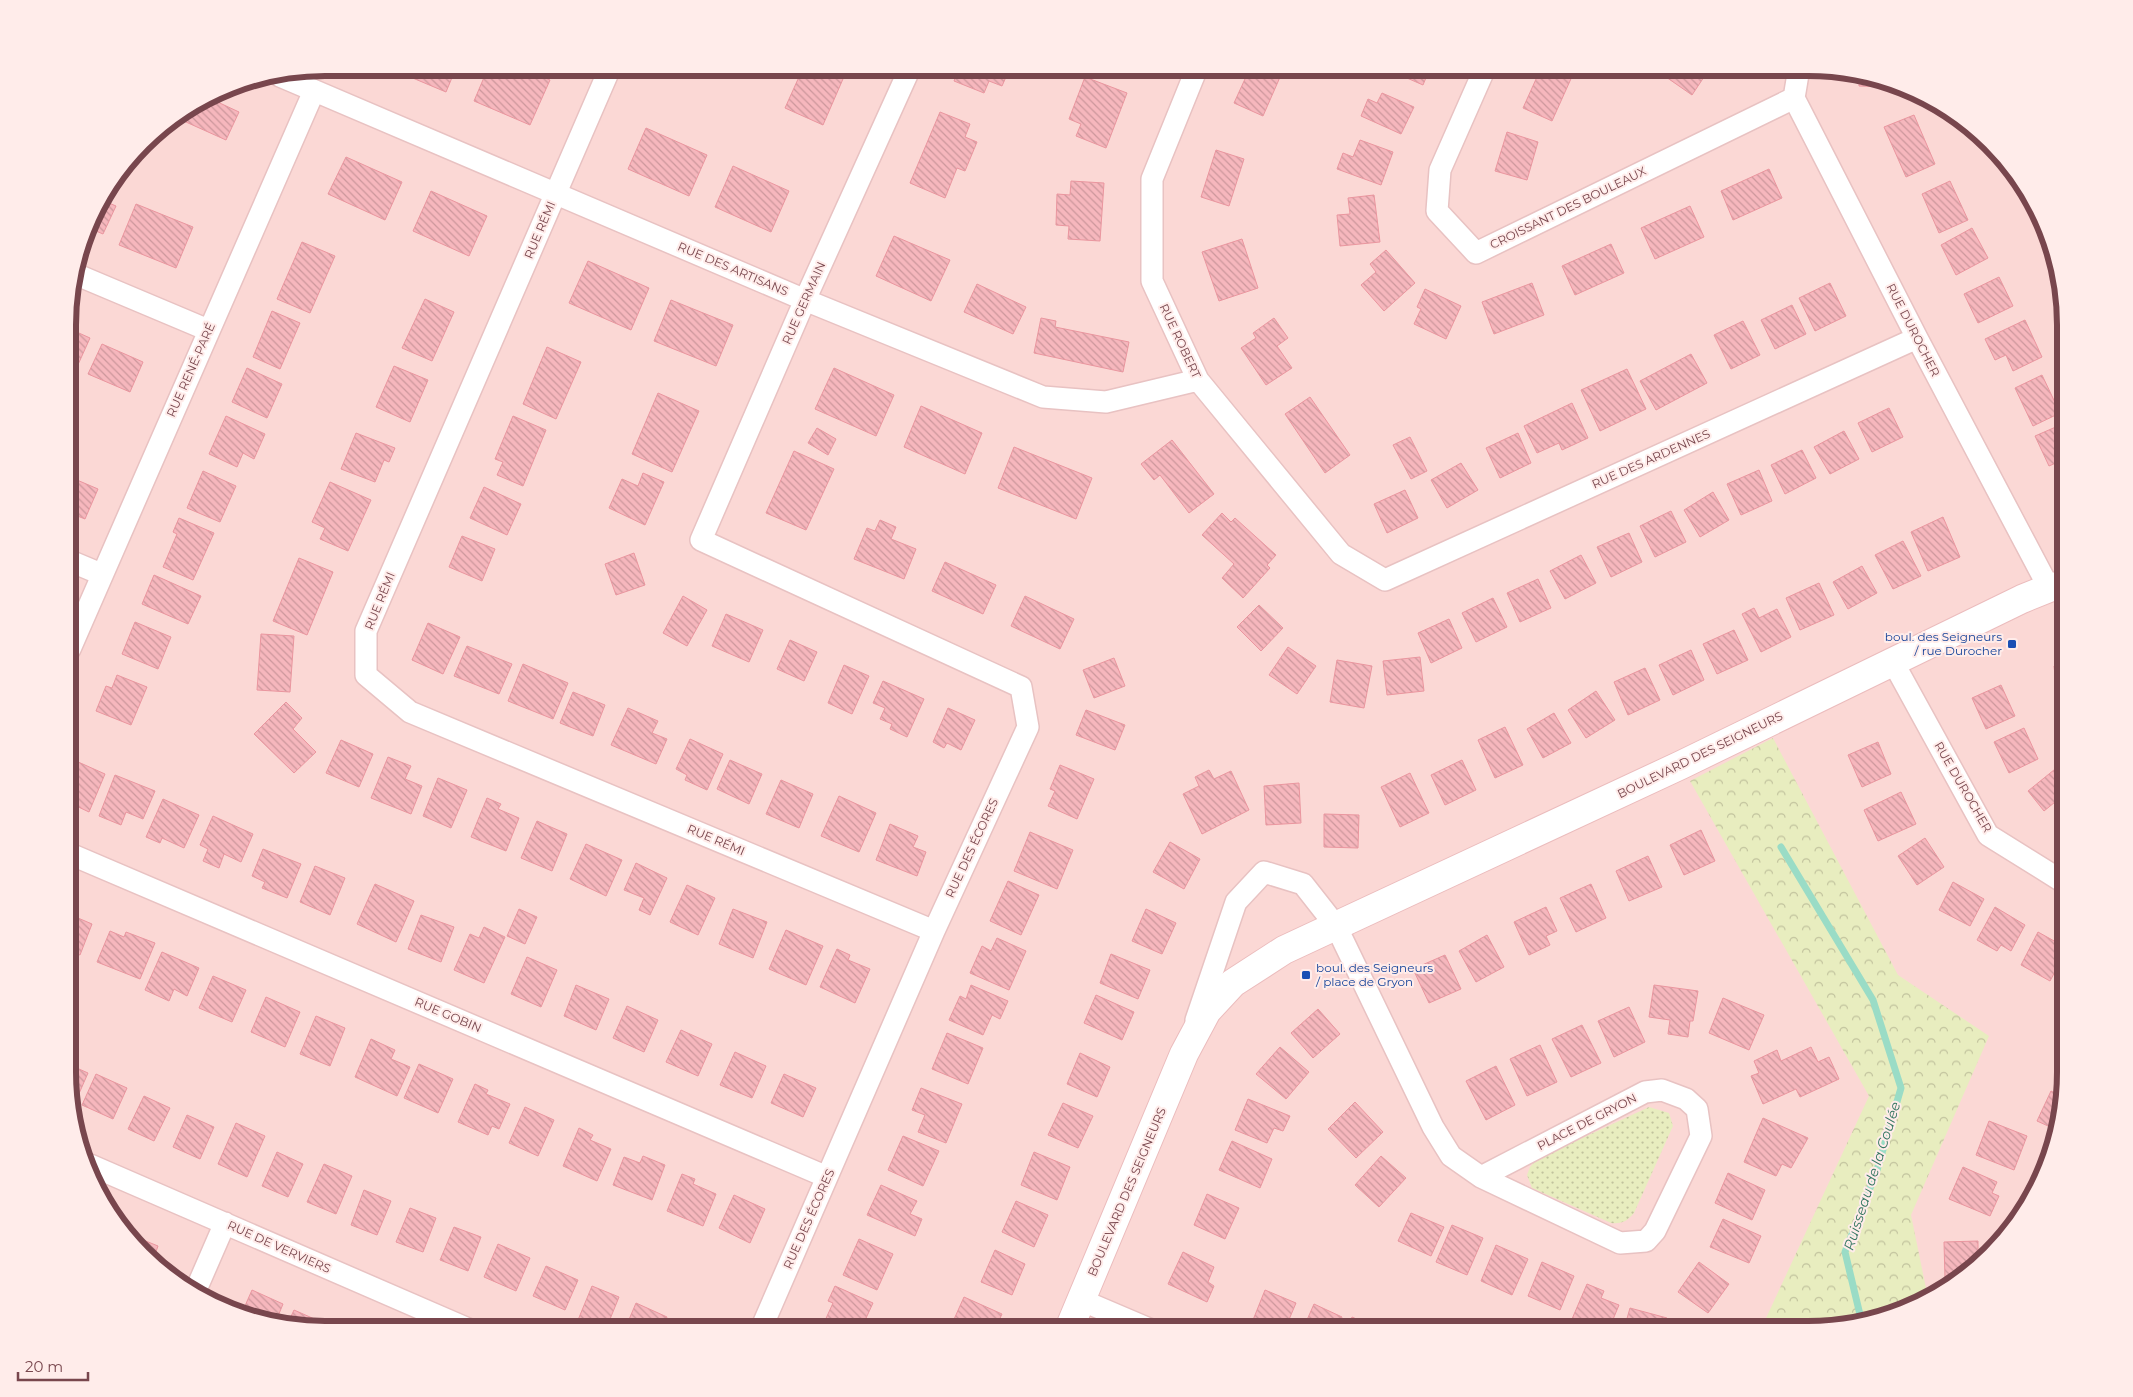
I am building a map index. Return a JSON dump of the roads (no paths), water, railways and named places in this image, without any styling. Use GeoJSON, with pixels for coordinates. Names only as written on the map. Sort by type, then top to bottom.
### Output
{"type":"FeatureCollection","features":[{"type":"Feature","properties":{"kind":"street","name":"RUE RÉMI"},"geometry":{"type":"LineString","coordinates":[[607,76],[366,631],[366,675],[410,712],[934,931]]}},
{"type":"Feature","properties":{"kind":"street","name":"RUE GERMAIN"},"geometry":{"type":"LineString","coordinates":[[701,540],[805,300],[906,76]]}},
{"type":"Feature","properties":{"kind":"street","name":"RUE ROBERT"},"geometry":{"type":"LineString","coordinates":[[1194,76],[1152,179],[1152,281],[1198,380],[1341,554],[1386,580]]}},
{"type":"Feature","properties":{"kind":"street","name":"CROISSANT DES BOULEAUX"},"geometry":{"type":"LineString","coordinates":[[1481,76],[1440,170],[1437,212],[1476,253],[1794,98]]}},
{"type":"Feature","properties":{"kind":"street"},"geometry":{"type":"LineString","coordinates":[[1794,98],[1798,76]]}},
{"type":"Feature","properties":{"kind":"street","name":"RUE DES ARTISANS"},"geometry":{"type":"LineString","coordinates":[[287,79],[805,300],[1043,397],[1106,402],[1198,380]]}},
{"type":"Feature","properties":{"kind":"street","name":"RUE RENÉ-PARÉ"},"geometry":{"type":"LineString","coordinates":[[76,634],[314,91]]}},
{"type":"Feature","properties":{"kind":"street","name":"RUE DUROCHER"},"geometry":{"type":"LineString","coordinates":[[1794,98],[1917,338],[2057,586]]}},
{"type":"Feature","properties":{"kind":"street"},"geometry":{"type":"LineString","coordinates":[[81,277],[208,330]]}},
{"type":"Feature","properties":{"kind":"street","name":"RUE DES ARDENNES"},"geometry":{"type":"LineString","coordinates":[[1386,580],[1917,338]]}},
{"type":"Feature","properties":{"kind":"street","name":"RUE DES ÉCORES"},"geometry":{"type":"LineString","coordinates":[[701,540],[1021,687],[1028,727],[934,931],[764,1321]]}},
{"type":"Feature","properties":{"kind":"street"},"geometry":{"type":"LineString","coordinates":[[76,564],[101,574]]}},
{"type":"Feature","properties":{"kind":"street","name":"BOULEVARD DES SEIGNEURS"},"geometry":{"type":"LineString","coordinates":[[1184,1054],[1207,1011],[1233,983],[1284,950],[2057,586]]}},
{"type":"Feature","properties":{"kind":"street","name":"RUE DUROCHER"},"geometry":{"type":"LineString","coordinates":[[1893,662],[1988,834],[2057,879]]}},
{"type":"Feature","properties":{"kind":"street","name":"RUE GOBIN"},"geometry":{"type":"LineString","coordinates":[[76,857],[827,1177]]}},
{"type":"Feature","properties":{"kind":"street","name":"BOULEVARD DES SEIGNEURS"},"geometry":{"type":"LineString","coordinates":[[1072,1321],[1184,1054],[1236,902],[1264,872],[1303,884],[1336,926]]}},
{"type":"Feature","properties":{"kind":"street","name":"PLACE DE GRYON"},"geometry":{"type":"LineString","coordinates":[[1336,926],[1433,1127],[1451,1156],[1481,1177],[1620,1243],[1646,1241],[1655,1231],[1701,1136],[1697,1109],[1686,1099],[1662,1090],[1645,1092],[1481,1177]]}},
{"type":"Feature","properties":{"kind":"street","name":"RUE DE VERVIERS"},"geometry":{"type":"LineString","coordinates":[[95,1167],[448,1321]]}},
{"type":"Feature","properties":{"kind":"street"},"geometry":{"type":"LineString","coordinates":[[198,1285],[225,1223]]}},
{"type":"Feature","properties":{"kind":"street"},"geometry":{"type":"LineString","coordinates":[[1081,1300],[1130,1321]]}},
{"type":"Feature","properties":{"kind":"waterway","name":"Ruisseau de la Coulée"},"geometry":{"type":"LineString","coordinates":[[1781,847],[1873,1000],[1901,1088],[1877,1170],[1845,1252],[1860,1315]]}},
{"type":"Feature","properties":{"kind":"place","name":"boul. des Seigneurs / rue Durocher"},"geometry":{"type":"Point","coordinates":[2012,644]}},
{"type":"Feature","properties":{"kind":"place","name":"boul. des Seigneurs / place de Gryon"},"geometry":{"type":"Point","coordinates":[1306,975]}}]}
